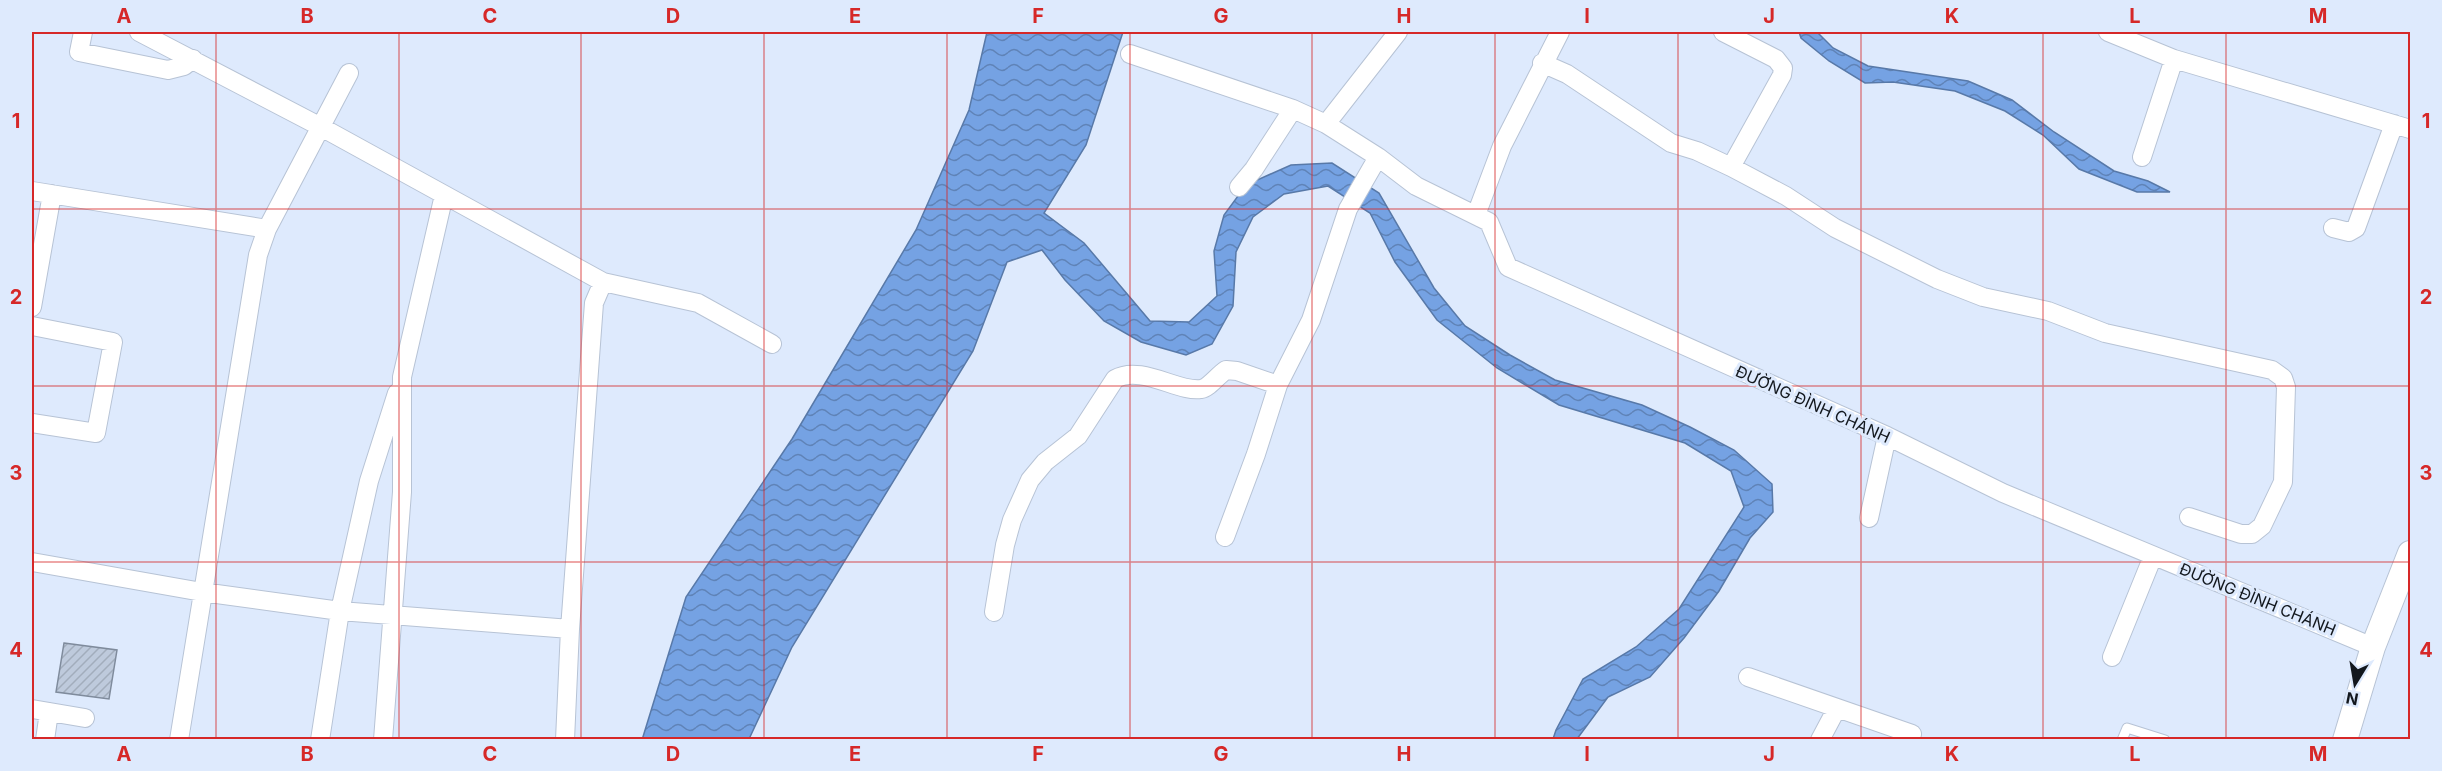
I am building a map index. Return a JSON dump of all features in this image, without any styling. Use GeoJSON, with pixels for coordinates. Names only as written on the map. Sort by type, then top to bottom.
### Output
{"type":"FeatureCollection","features":[{"type":"Feature","properties":{"kind":"main road"},"geometry":{"type":"LineString","coordinates":[[2345,740],[2373,647],[2410,553]]}},
{"type":"Feature","properties":{"kind":"street"},"geometry":{"type":"LineString","coordinates":[[83,32],[79,52],[168,70],[184,66],[193,59]]}},
{"type":"Feature","properties":{"kind":"street"},"geometry":{"type":"LineString","coordinates":[[139,32],[321,127],[603,282],[698,303],[772,344]]}},
{"type":"Feature","properties":{"kind":"street"},"geometry":{"type":"LineString","coordinates":[[1326,124],[1398,32]]}},
{"type":"Feature","properties":{"kind":"street"},"geometry":{"type":"LineString","coordinates":[[1476,215],[1502,146],[1542,63],[1560,32]]}},
{"type":"Feature","properties":{"kind":"street"},"geometry":{"type":"LineString","coordinates":[[1723,32],[1776,59],[1783,68],[1782,75],[1731,167]]}},
{"type":"Feature","properties":{"kind":"street"},"geometry":{"type":"LineString","coordinates":[[2109,32],[2174,59],[2402,127],[2356,228],[2349,232],[2333,228]]}},
{"type":"Feature","properties":{"kind":"street","name":"ĐƯỜNG ĐÌNH CHÁNH"},"geometry":{"type":"LineString","coordinates":[[1130,54],[1293,109],[1326,124],[1378,157],[1416,186],[1489,222],[1508,267],[1887,436],[2003,493],[2373,647]]}},
{"type":"Feature","properties":{"kind":"street"},"geometry":{"type":"LineString","coordinates":[[2142,157],[2174,59]]}},
{"type":"Feature","properties":{"kind":"street"},"geometry":{"type":"LineString","coordinates":[[1542,63],[1567,74],[1671,143],[1697,151],[1731,167],[1786,196],[1835,228],[1936,279],[1983,297],[2048,310],[2105,333],[2272,370],[2283,378],[2286,387],[2283,482],[2262,526],[2252,534],[2241,534],[2189,517]]}},
{"type":"Feature","properties":{"kind":"street"},"geometry":{"type":"LineString","coordinates":[[179,740],[258,255],[267,229],[349,74]]}},
{"type":"Feature","properties":{"kind":"street"},"geometry":{"type":"LineString","coordinates":[[1239,187],[1254,169],[1293,109]]}},
{"type":"Feature","properties":{"kind":"street"},"geometry":{"type":"LineString","coordinates":[[1225,537],[1278,385],[1311,320],[1352,203],[1378,157]]}},
{"type":"Feature","properties":{"kind":"street"},"geometry":{"type":"LineString","coordinates":[[32,191],[267,229]]}},
{"type":"Feature","properties":{"kind":"street"},"geometry":{"type":"LineString","coordinates":[[32,307],[52,194]]}},
{"type":"Feature","properties":{"kind":"street"},"geometry":{"type":"LineString","coordinates":[[320,740],[340,611],[369,481],[402,377],[444,195]]}},
{"type":"Feature","properties":{"kind":"street"},"geometry":{"type":"LineString","coordinates":[[565,740],[570,629],[594,303],[603,282]]}},
{"type":"Feature","properties":{"kind":"street"},"geometry":{"type":"LineString","coordinates":[[32,326],[112,342],[96,433],[32,423]]}},
{"type":"Feature","properties":{"kind":"street"},"geometry":{"type":"LineString","coordinates":[[994,612],[1005,545],[1012,520],[1030,480],[1053,454],[1078,436],[1115,379],[1123,374],[1159,379],[1197,390],[1204,389],[1226,370],[1237,371],[1278,385]]}},
{"type":"Feature","properties":{"kind":"street"},"geometry":{"type":"LineString","coordinates":[[383,740],[402,492],[402,377]]}},
{"type":"Feature","properties":{"kind":"street"},"geometry":{"type":"LineString","coordinates":[[1869,518],[1887,436]]}},
{"type":"Feature","properties":{"kind":"street"},"geometry":{"type":"LineString","coordinates":[[2112,657],[2152,556]]}},
{"type":"Feature","properties":{"kind":"street"},"geometry":{"type":"LineString","coordinates":[[32,562],[202,592],[340,611],[570,629]]}},
{"type":"Feature","properties":{"kind":"street"},"geometry":{"type":"LineString","coordinates":[[1748,677],[1912,734]]}},
{"type":"Feature","properties":{"kind":"street"},"geometry":{"type":"LineString","coordinates":[[1820,740],[1837,708]]}},
{"type":"Feature","properties":{"kind":"street"},"geometry":{"type":"LineString","coordinates":[[45,740],[40,710],[85,718]]}},
{"type":"Feature","properties":{"kind":"lane"},"geometry":{"type":"LineString","coordinates":[[2122,740],[2127,728],[2165,740]]}},
{"type":"Feature","properties":{"kind":"water"},"geometry":{"type":"Polygon","coordinates":[[[987,32],[1123,32],[1086,145],[1044,213],[1084,243],[1150,321],[1189,322],[1217,296],[1214,251],[1224,215],[1246,185],[1291,165],[1332,163],[1379,193],[1434,288],[1465,326],[1555,380],[1642,405],[1690,427],[1734,450],[1772,484],[1773,512],[1750,538],[1719,591],[1684,638],[1650,677],[1608,697],[1577,739],[1553,739],[1583,679],[1636,647],[1679,609],[1744,507],[1731,471],[1685,443],[1559,405],[1497,368],[1437,320],[1395,262],[1370,213],[1328,186],[1284,194],[1253,217],[1236,252],[1233,306],[1212,344],[1186,355],[1141,342],[1104,321],[1065,280],[1042,250],[1007,262],[973,351],[792,647],[749,739],[642,740],[686,597],[792,439],[916,230],[969,110],[987,32]]]}},
{"type":"Feature","properties":{"kind":"water"},"geometry":{"type":"Polygon","coordinates":[[[1799,32],[1817,32],[1833,48],[1868,66],[1968,81],[2012,100],[2054,132],[2114,171],[2148,181],[2170,192],[2137,192],[2079,169],[2043,135],[2005,111],[1955,91],[1893,82],[1865,83],[1829,61],[1801,38],[1799,32]]]}},
{"type":"Feature","properties":{"kind":"building"},"geometry":{"type":"Polygon","coordinates":[[[64,643],[117,650],[109,699],[56,692],[64,643]]]}}]}
